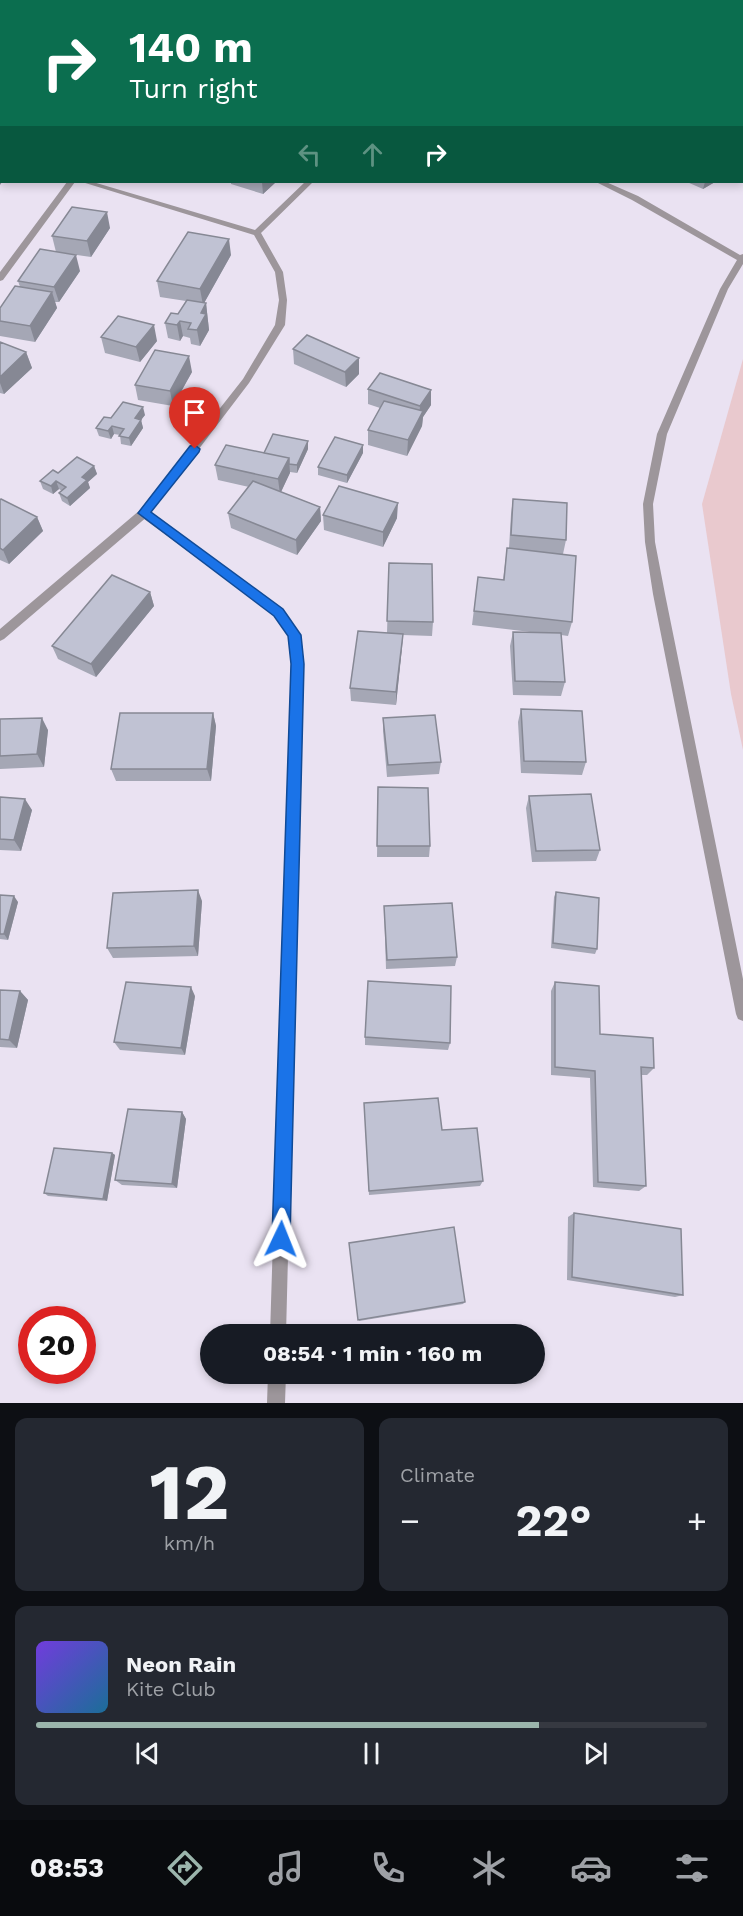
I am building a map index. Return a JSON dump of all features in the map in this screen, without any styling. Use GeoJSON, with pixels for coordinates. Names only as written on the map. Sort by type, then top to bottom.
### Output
{"type":"FeatureCollection","features":[{"type":"Feature","properties":{"kind":"street"},"geometry":{"type":"LineString","coordinates":[[0,279],[70,183]]}},
{"type":"Feature","properties":{"kind":"street"},"geometry":{"type":"LineString","coordinates":[[0,636],[144,513],[246,381],[279,325],[283,300],[279,272],[257,232],[89,183]]}},
{"type":"Feature","properties":{"kind":"street"},"geometry":{"type":"LineString","coordinates":[[257,232],[308,183]]}},
{"type":"Feature","properties":{"kind":"street"},"geometry":{"type":"LineString","coordinates":[[602,183],[662,213],[742,258],[724,289],[662,434],[648,504],[650,542],[659,594],[743,1014]]}},
{"type":"Feature","properties":{"kind":"street"},"geometry":{"type":"LineString","coordinates":[[144,513],[279,612],[294,635],[297,664],[278,1324]]}},
{"type":"Feature","properties":{"kind":"street"},"geometry":{"type":"LineString","coordinates":[[276,1403],[277,1384]]}},
{"type":"Feature","properties":{"kind":"shaded area"},"geometry":{"type":"Polygon","coordinates":[[[743,359],[743,750],[731,694],[702,504],[743,359]]]}},
{"type":"Feature","properties":{"kind":"building"},"geometry":{"type":"Polygon","coordinates":[[[72,207],[107,212],[87,241],[52,236],[72,207]]]}},
{"type":"Feature","properties":{"kind":"building"},"geometry":{"type":"Polygon","coordinates":[[[188,232],[229,239],[200,289],[157,281],[188,232]]]}},
{"type":"Feature","properties":{"kind":"building"},"geometry":{"type":"Polygon","coordinates":[[[40,249],[76,255],[54,287],[18,281],[40,249]]]}},
{"type":"Feature","properties":{"kind":"building"},"geometry":{"type":"Polygon","coordinates":[[[15,286],[52,292],[30,326],[0,321],[0,308],[15,286]]]}},
{"type":"Feature","properties":{"kind":"building"},"geometry":{"type":"Polygon","coordinates":[[[187,300],[206,303],[201,313],[206,314],[197,330],[188,329],[191,323],[180,321],[177,325],[165,323],[171,313],[178,314],[187,300]]]}},
{"type":"Feature","properties":{"kind":"building"},"geometry":{"type":"Polygon","coordinates":[[[118,316],[154,325],[136,347],[101,337],[118,316]]]}},
{"type":"Feature","properties":{"kind":"building"},"geometry":{"type":"Polygon","coordinates":[[[307,335],[359,358],[345,372],[293,349],[307,335]]]}},
{"type":"Feature","properties":{"kind":"building"},"geometry":{"type":"Polygon","coordinates":[[[0,342],[26,352],[0,377],[0,342]]]}},
{"type":"Feature","properties":{"kind":"building"},"geometry":{"type":"Polygon","coordinates":[[[155,350],[189,356],[170,391],[135,385],[155,350]]]}},
{"type":"Feature","properties":{"kind":"building"},"geometry":{"type":"Polygon","coordinates":[[[380,373],[431,390],[420,406],[368,389],[380,373]]]}},
{"type":"Feature","properties":{"kind":"building"},"geometry":{"type":"Polygon","coordinates":[[[384,401],[423,411],[408,440],[368,430],[384,401]]]}},
{"type":"Feature","properties":{"kind":"building"},"geometry":{"type":"Polygon","coordinates":[[[123,402],[143,407],[135,418],[141,420],[129,438],[119,436],[124,429],[112,426],[108,431],[96,428],[104,417],[111,418],[123,402]]]}},
{"type":"Feature","properties":{"kind":"building"},"geometry":{"type":"Polygon","coordinates":[[[273,434],[308,441],[297,465],[289,464],[289,458],[264,453],[273,434]]]}},
{"type":"Feature","properties":{"kind":"building"},"geometry":{"type":"Polygon","coordinates":[[[335,437],[363,445],[347,475],[318,467],[335,437]]]}},
{"type":"Feature","properties":{"kind":"building"},"geometry":{"type":"Polygon","coordinates":[[[226,445],[289,458],[278,479],[215,465],[226,445]]]}},
{"type":"Feature","properties":{"kind":"building"},"geometry":{"type":"Polygon","coordinates":[[[77,457],[94,466],[82,477],[87,480],[67,498],[59,493],[66,487],[56,481],[51,486],[40,481],[53,470],[58,473],[77,457]]]}},
{"type":"Feature","properties":{"kind":"building"},"geometry":{"type":"Polygon","coordinates":[[[253,481],[320,507],[296,540],[228,513],[253,481]]]}},
{"type":"Feature","properties":{"kind":"building"},"geometry":{"type":"Polygon","coordinates":[[[339,486],[398,503],[383,532],[323,515],[339,486]]]}},
{"type":"Feature","properties":{"kind":"building"},"geometry":{"type":"Polygon","coordinates":[[[1,499],[37,517],[3,550],[0,548],[1,499]]]}},
{"type":"Feature","properties":{"kind":"building"},"geometry":{"type":"Polygon","coordinates":[[[513,499],[567,503],[566,540],[511,535],[513,499]]]}},
{"type":"Feature","properties":{"kind":"building"},"geometry":{"type":"Polygon","coordinates":[[[507,548],[576,556],[572,622],[474,611],[478,577],[504,580],[507,548]]]}},
{"type":"Feature","properties":{"kind":"building"},"geometry":{"type":"Polygon","coordinates":[[[389,563],[432,564],[433,622],[387,621],[389,563]]]}},
{"type":"Feature","properties":{"kind":"building"},"geometry":{"type":"Polygon","coordinates":[[[112,575],[150,592],[91,664],[52,646],[112,575]]]}},
{"type":"Feature","properties":{"kind":"building"},"geometry":{"type":"Polygon","coordinates":[[[358,631],[403,634],[396,692],[350,688],[358,631]]]}},
{"type":"Feature","properties":{"kind":"building"},"geometry":{"type":"Polygon","coordinates":[[[513,632],[561,633],[565,682],[515,681],[513,632]]]}},
{"type":"Feature","properties":{"kind":"building"},"geometry":{"type":"Polygon","coordinates":[[[521,709],[582,711],[586,762],[524,761],[521,709]]]}},
{"type":"Feature","properties":{"kind":"building"},"geometry":{"type":"Polygon","coordinates":[[[120,713],[213,713],[207,769],[111,769],[120,713]]]}},
{"type":"Feature","properties":{"kind":"building"},"geometry":{"type":"Polygon","coordinates":[[[435,715],[441,762],[388,765],[383,718],[435,715]]]}},
{"type":"Feature","properties":{"kind":"building"},"geometry":{"type":"Polygon","coordinates":[[[42,718],[37,754],[0,756],[0,719],[42,718]]]}},
{"type":"Feature","properties":{"kind":"building"},"geometry":{"type":"Polygon","coordinates":[[[378,787],[428,788],[430,846],[377,846],[378,787]]]}},
{"type":"Feature","properties":{"kind":"building"},"geometry":{"type":"Polygon","coordinates":[[[591,794],[600,850],[536,851],[529,796],[591,794]]]}},
{"type":"Feature","properties":{"kind":"building"},"geometry":{"type":"Polygon","coordinates":[[[0,797],[25,799],[14,840],[0,839],[0,797]]]}},
{"type":"Feature","properties":{"kind":"building"},"geometry":{"type":"Polygon","coordinates":[[[198,890],[194,946],[107,948],[113,893],[198,890]]]}},
{"type":"Feature","properties":{"kind":"building"},"geometry":{"type":"Polygon","coordinates":[[[556,892],[599,898],[597,949],[553,943],[556,892]]]}},
{"type":"Feature","properties":{"kind":"building"},"geometry":{"type":"Polygon","coordinates":[[[0,895],[14,896],[4,934],[0,934],[0,895]]]}},
{"type":"Feature","properties":{"kind":"building"},"geometry":{"type":"Polygon","coordinates":[[[452,903],[457,957],[387,960],[384,906],[452,903]]]}},
{"type":"Feature","properties":{"kind":"building"},"geometry":{"type":"Polygon","coordinates":[[[368,981],[451,986],[450,1043],[365,1037],[368,981]]]}},
{"type":"Feature","properties":{"kind":"building"},"geometry":{"type":"Polygon","coordinates":[[[126,982],[191,987],[181,1048],[114,1042],[126,982]]]}},
{"type":"Feature","properties":{"kind":"building"},"geometry":{"type":"Polygon","coordinates":[[[555,982],[599,986],[600,1034],[653,1038],[654,1068],[641,1067],[646,1186],[598,1182],[595,1071],[555,1067],[555,982]]]}},
{"type":"Feature","properties":{"kind":"building"},"geometry":{"type":"Polygon","coordinates":[[[0,990],[20,991],[9,1040],[0,1039],[0,990]]]}},
{"type":"Feature","properties":{"kind":"building"},"geometry":{"type":"Polygon","coordinates":[[[438,1098],[442,1130],[477,1128],[483,1181],[369,1191],[364,1103],[438,1098]]]}},
{"type":"Feature","properties":{"kind":"building"},"geometry":{"type":"Polygon","coordinates":[[[128,1109],[182,1112],[172,1184],[115,1180],[128,1109]]]}},
{"type":"Feature","properties":{"kind":"building"},"geometry":{"type":"Polygon","coordinates":[[[54,1148],[112,1153],[103,1199],[44,1193],[54,1148]]]}},
{"type":"Feature","properties":{"kind":"building"},"geometry":{"type":"Polygon","coordinates":[[[574,1213],[681,1229],[683,1295],[572,1277],[574,1213]]]}},
{"type":"Feature","properties":{"kind":"building"},"geometry":{"type":"Polygon","coordinates":[[[454,1227],[465,1302],[358,1320],[349,1243],[454,1227]]]}},
{"type":"Feature","properties":{"kind":"route"},"geometry":{"type":"LineString","coordinates":[[195,449],[144,513],[279,612],[294,635],[297,664],[281,1239]]}}]}
